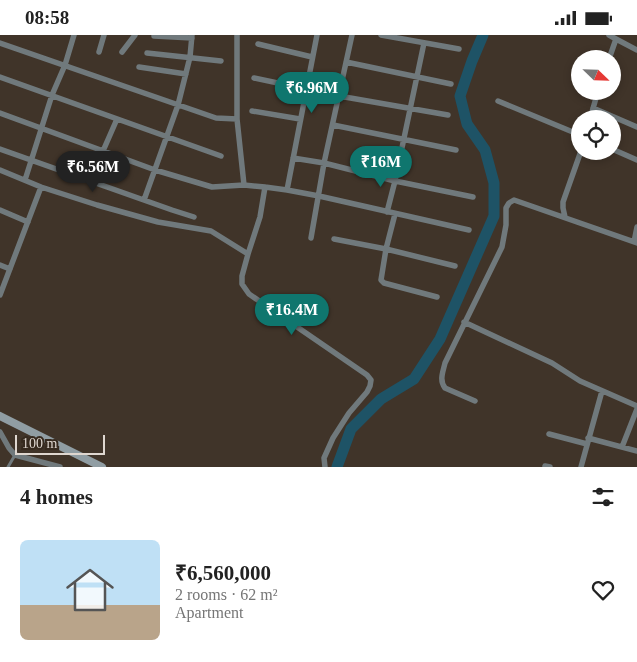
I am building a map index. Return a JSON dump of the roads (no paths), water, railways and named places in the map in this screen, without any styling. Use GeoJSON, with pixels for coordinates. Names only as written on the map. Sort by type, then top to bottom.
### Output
{"type":"FeatureCollection","features":[{"type":"Feature","properties":{"kind":"street"},"geometry":{"type":"LineString","coordinates":[[24,180],[74,35]]}},
{"type":"Feature","properties":{"kind":"street"},"geometry":{"type":"LineString","coordinates":[[99,52],[104,35]]}},
{"type":"Feature","properties":{"kind":"street"},"geometry":{"type":"LineString","coordinates":[[237,35],[237,119],[244,185]]}},
{"type":"Feature","properties":{"kind":"street"},"geometry":{"type":"LineString","coordinates":[[287,190],[316,35]]}},
{"type":"Feature","properties":{"kind":"street"},"geometry":{"type":"LineString","coordinates":[[311,238],[324,163],[352,35]]}},
{"type":"Feature","properties":{"kind":"street"},"geometry":{"type":"LineString","coordinates":[[381,35],[459,49]]}},
{"type":"Feature","properties":{"kind":"street"},"geometry":{"type":"LineString","coordinates":[[608,35],[637,50]]}},
{"type":"Feature","properties":{"kind":"street"},"geometry":{"type":"LineString","coordinates":[[122,52],[132,36]]}},
{"type":"Feature","properties":{"kind":"street"},"geometry":{"type":"LineString","coordinates":[[144,200],[178,105],[190,57],[192,36],[154,36]]}},
{"type":"Feature","properties":{"kind":"street"},"geometry":{"type":"LineString","coordinates":[[612,50],[616,39]]}},
{"type":"Feature","properties":{"kind":"street"},"geometry":{"type":"LineString","coordinates":[[0,43],[216,119],[237,119]]}},
{"type":"Feature","properties":{"kind":"street"},"geometry":{"type":"LineString","coordinates":[[387,212],[424,43]]}},
{"type":"Feature","properties":{"kind":"street"},"geometry":{"type":"LineString","coordinates":[[258,44],[312,57]]}},
{"type":"Feature","properties":{"kind":"street"},"geometry":{"type":"LineString","coordinates":[[147,53],[221,61]]}},
{"type":"Feature","properties":{"kind":"street"},"geometry":{"type":"LineString","coordinates":[[346,62],[452,84]]}},
{"type":"Feature","properties":{"kind":"street"},"geometry":{"type":"LineString","coordinates":[[139,67],[186,74]]}},
{"type":"Feature","properties":{"kind":"street"},"geometry":{"type":"LineString","coordinates":[[0,77],[221,157]]}},
{"type":"Feature","properties":{"kind":"street"},"geometry":{"type":"LineString","coordinates":[[254,77],[339,96],[448,115]]}},
{"type":"Feature","properties":{"kind":"street"},"geometry":{"type":"LineString","coordinates":[[595,100],[593,108],[637,127]]}},
{"type":"Feature","properties":{"kind":"street"},"geometry":{"type":"LineString","coordinates":[[498,101],[571,131]]}},
{"type":"Feature","properties":{"kind":"street"},"geometry":{"type":"LineString","coordinates":[[252,111],[300,119]]}},
{"type":"Feature","properties":{"kind":"street"},"geometry":{"type":"LineString","coordinates":[[0,113],[155,170],[212,187],[244,185],[287,190],[469,230]]}},
{"type":"Feature","properties":{"kind":"street"},"geometry":{"type":"LineString","coordinates":[[103,151],[117,119]]}},
{"type":"Feature","properties":{"kind":"street"},"geometry":{"type":"LineString","coordinates":[[333,125],[456,150]]}},
{"type":"Feature","properties":{"kind":"street"},"geometry":{"type":"LineString","coordinates":[[0,149],[194,217]]}},
{"type":"Feature","properties":{"kind":"street"},"geometry":{"type":"LineString","coordinates":[[621,153],[637,160]]}},
{"type":"Feature","properties":{"kind":"street"},"geometry":{"type":"LineString","coordinates":[[293,158],[324,163],[395,181],[473,197]]}},
{"type":"Feature","properties":{"kind":"street"},"geometry":{"type":"LineString","coordinates":[[565,217],[563,202],[578,160]]}},
{"type":"Feature","properties":{"kind":"street"},"geometry":{"type":"LineString","coordinates":[[0,170],[41,187],[97,205],[158,222],[211,231],[248,254]]}},
{"type":"Feature","properties":{"kind":"street"},"geometry":{"type":"LineString","coordinates":[[0,295],[41,187]]}},
{"type":"Feature","properties":{"kind":"street"},"geometry":{"type":"LineString","coordinates":[[265,187],[260,217],[242,276],[242,284],[249,294],[367,375],[371,380],[367,392],[349,413],[327,449],[324,458],[325,467]]}},
{"type":"Feature","properties":{"kind":"street"},"geometry":{"type":"LineString","coordinates":[[475,401],[445,388],[442,385],[441,379],[445,363],[502,247],[506,225],[506,208],[509,203],[514,200],[635,243],[637,227]]}},
{"type":"Feature","properties":{"kind":"street"},"geometry":{"type":"LineString","coordinates":[[0,210],[28,221]]}},
{"type":"Feature","properties":{"kind":"street"},"geometry":{"type":"LineString","coordinates":[[395,213],[381,280],[384,283],[436,297]]}},
{"type":"Feature","properties":{"kind":"street"},"geometry":{"type":"LineString","coordinates":[[334,239],[386,249],[456,267]]}},
{"type":"Feature","properties":{"kind":"street"},"geometry":{"type":"LineString","coordinates":[[0,265],[10,269]]}},
{"type":"Feature","properties":{"kind":"street"},"geometry":{"type":"LineString","coordinates":[[464,322],[552,363],[580,381],[637,408],[622,447]]}},
{"type":"Feature","properties":{"kind":"street"},"geometry":{"type":"LineString","coordinates":[[581,467],[602,391]]}},
{"type":"Feature","properties":{"kind":"street"},"geometry":{"type":"LineString","coordinates":[[0,416],[102,467]]}},
{"type":"Feature","properties":{"kind":"street"},"geometry":{"type":"LineString","coordinates":[[0,432],[15,455],[60,467]]}},
{"type":"Feature","properties":{"kind":"street"},"geometry":{"type":"LineString","coordinates":[[549,434],[637,451]]}},
{"type":"Feature","properties":{"kind":"lane"},"geometry":{"type":"LineString","coordinates":[[8,467],[15,455]]}},
{"type":"Feature","properties":{"kind":"waterway"},"geometry":{"type":"LineString","coordinates":[[337,467],[351,429],[381,399],[414,379],[440,339],[494,216],[494,183],[485,150],[467,124],[460,96],[483,35]]}}]}
